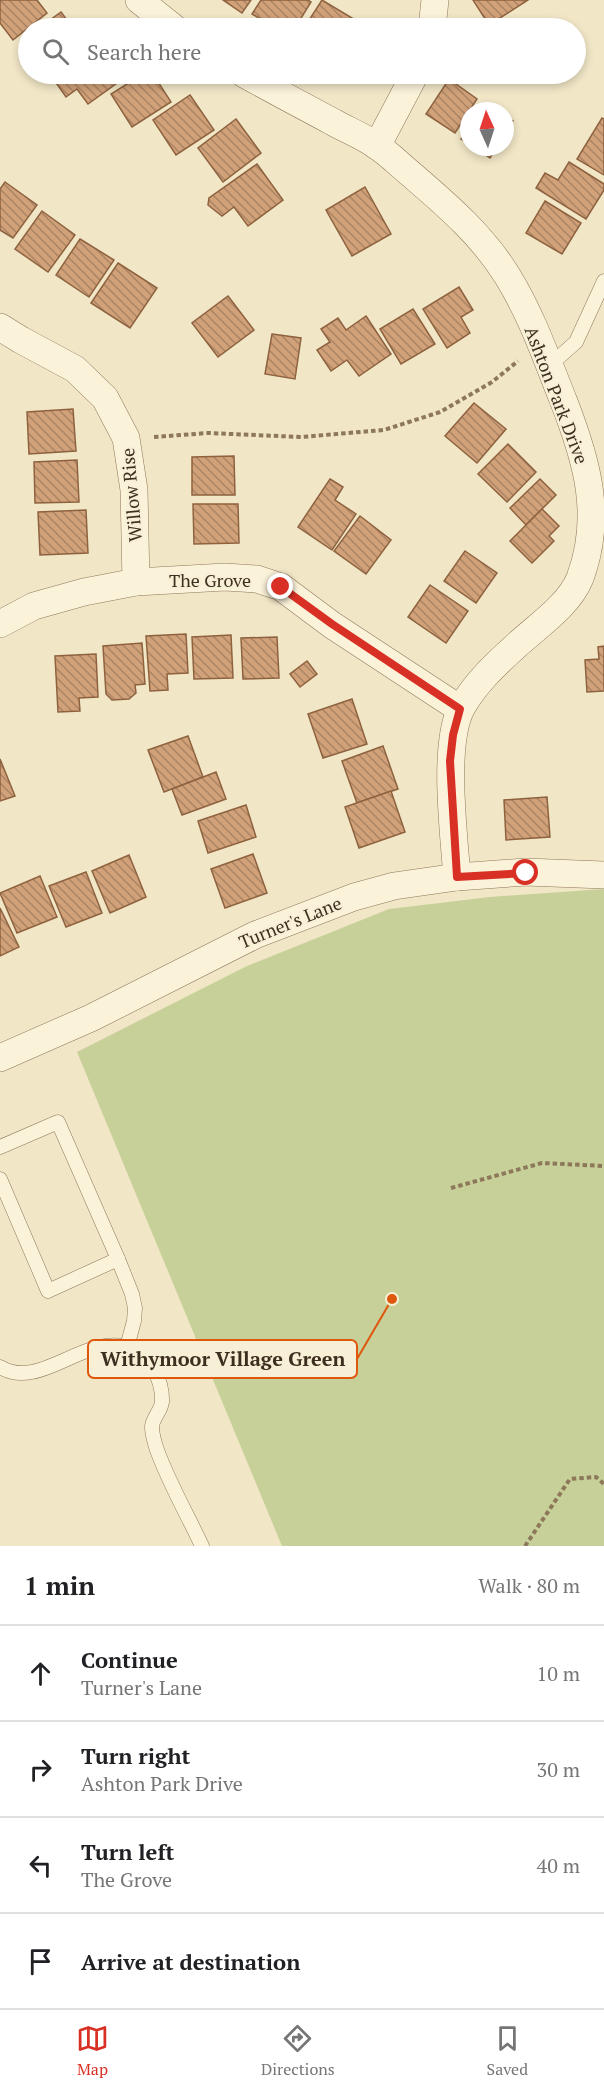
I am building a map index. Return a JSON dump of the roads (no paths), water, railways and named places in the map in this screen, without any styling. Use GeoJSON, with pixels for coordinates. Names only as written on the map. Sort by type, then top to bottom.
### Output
{"type":"FeatureCollection","features":[{"type":"Feature","properties":{"kind":"street"},"geometry":{"type":"LineString","coordinates":[[138,0],[161,18]]}},
{"type":"Feature","properties":{"kind":"street"},"geometry":{"type":"LineString","coordinates":[[433,18],[435,0]]}},
{"type":"Feature","properties":{"kind":"street","name":"Ashton Park Drive"},"geometry":{"type":"LineString","coordinates":[[262,84],[376,146],[456,212],[490,251],[509,279],[545,354],[585,465],[591,494],[593,522],[589,550],[578,581],[566,601],[492,667],[460,709],[453,735],[450,761],[457,877]]}},
{"type":"Feature","properties":{"kind":"street"},"geometry":{"type":"LineString","coordinates":[[376,146],[410,84]]}},
{"type":"Feature","properties":{"kind":"street","name":"Willow Rise"},"geometry":{"type":"LineString","coordinates":[[0,327],[75,369],[105,398],[126,438],[134,490],[136,582]]}},
{"type":"Feature","properties":{"kind":"street","name":"The Grove"},"geometry":{"type":"LineString","coordinates":[[0,624],[34,606],[84,592],[136,582],[225,577],[257,579],[281,587],[332,624],[460,709]]}},
{"type":"Feature","properties":{"kind":"street","name":"Turner's Lane"},"geometry":{"type":"LineString","coordinates":[[0,1058],[92,1018],[255,935],[354,897],[394,886],[457,877],[526,873],[604,875]]}},
{"type":"Feature","properties":{"kind":"lane"},"geometry":{"type":"LineString","coordinates":[[545,354],[576,342],[604,281]]}},
{"type":"Feature","properties":{"kind":"lane"},"geometry":{"type":"LineString","coordinates":[[0,1147],[58,1122],[132,1294],[135,1308],[134,1321],[127,1347]]}},
{"type":"Feature","properties":{"kind":"lane"},"geometry":{"type":"LineString","coordinates":[[0,1179],[48,1291],[118,1259]]}},
{"type":"Feature","properties":{"kind":"lane"},"geometry":{"type":"LineString","coordinates":[[0,1367],[8,1372],[22,1374],[102,1346],[127,1347],[139,1353],[153,1368],[161,1384],[162,1404],[152,1426],[157,1449],[202,1546]]}},
{"type":"Feature","properties":{"kind":"place","name":"Withymoor Village Green"},"geometry":{"type":"Point","coordinates":[392,1299]}}]}
